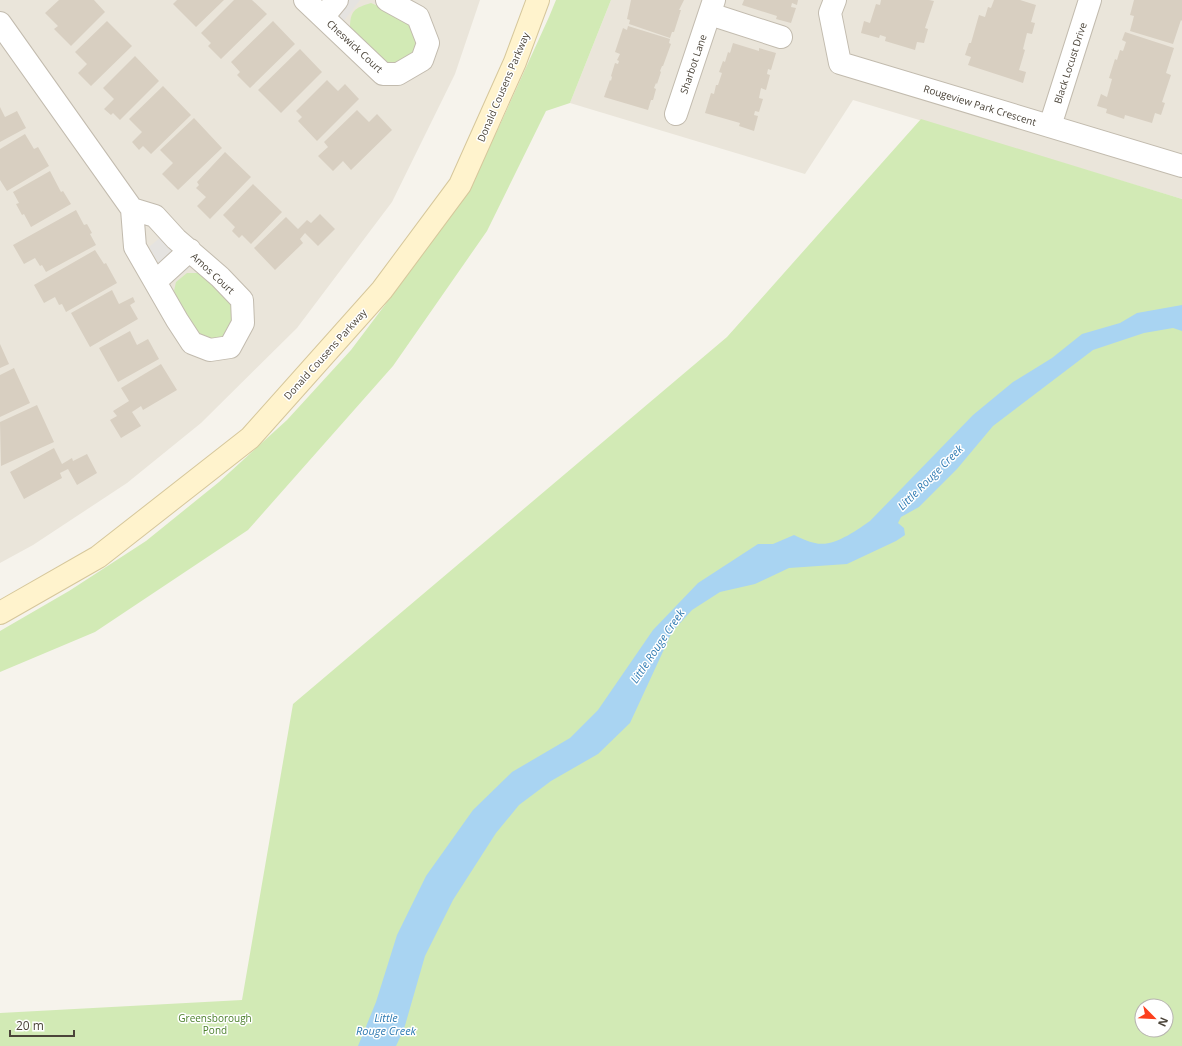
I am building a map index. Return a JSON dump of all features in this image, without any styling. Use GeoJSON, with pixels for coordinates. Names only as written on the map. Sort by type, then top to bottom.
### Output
{"type":"FeatureCollection","features":[{"type":"Feature","properties":{"kind":"main road","name":"Donald Cousens Parkway"},"geometry":{"type":"LineString","coordinates":[[0,613],[98,557],[250,438],[382,290],[460,186],[515,62],[538,0]]}},
{"type":"Feature","properties":{"kind":"street","name":"Cheswick Court"},"geometry":{"type":"LineString","coordinates":[[305,0],[383,74],[398,74],[422,60],[428,43],[418,17],[387,0]]}},
{"type":"Feature","properties":{"kind":"street","name":"Cheswick Court"},"geometry":{"type":"LineString","coordinates":[[323,17],[337,0]]}},
{"type":"Feature","properties":{"kind":"street","name":"Rougeview Park Crescent"},"geometry":{"type":"LineString","coordinates":[[834,0],[830,13],[840,63],[1182,166]]}},
{"type":"Feature","properties":{"kind":"street","name":"Black Locust Drive"},"geometry":{"type":"LineString","coordinates":[[1050,126],[1090,0]]}},
{"type":"Feature","properties":{"kind":"street","name":"Sharbot Lane"},"geometry":{"type":"LineString","coordinates":[[676,114],[712,7],[781,37]]}},
{"type":"Feature","properties":{"kind":"street"},"geometry":{"type":"LineString","coordinates":[[0,23],[132,209]]}},
{"type":"Feature","properties":{"kind":"street","name":"Amos Court"},"geometry":{"type":"LineString","coordinates":[[132,209],[155,216],[176,239],[190,250],[220,277],[242,300],[244,323],[230,347],[210,350],[192,343],[135,247],[132,209]]}},
{"type":"Feature","properties":{"kind":"street","name":"Amos Court"},"geometry":{"type":"LineString","coordinates":[[155,282],[190,250]]}},
{"type":"Feature","properties":{"kind":"shaded area"},"geometry":{"type":"Polygon","coordinates":[[[0,0],[480,0],[455,74],[392,202],[297,328],[201,423],[127,483],[33,545],[0,563],[0,0]]]}},
{"type":"Feature","properties":{"kind":"shaded area"},"geometry":{"type":"Polygon","coordinates":[[[318,0],[360,0],[343,22],[318,0]]]}},
{"type":"Feature","properties":{"kind":"shaded area"},"geometry":{"type":"Polygon","coordinates":[[[611,0],[1182,0],[1182,199],[853,100],[805,174],[570,103],[611,0]]]}},
{"type":"Feature","properties":{"kind":"shaded area"},"geometry":{"type":"Polygon","coordinates":[[[162,236],[194,265],[170,283],[149,247],[162,236]]]}},
{"type":"Feature","properties":{"kind":"green space"},"geometry":{"type":"Polygon","coordinates":[[[556,0],[611,0],[570,103],[546,111],[487,231],[393,366],[248,530],[95,632],[0,672],[0,631],[69,591],[146,541],[219,482],[287,420],[351,350],[412,269],[459,200],[498,129],[556,0]]]}},
{"type":"Feature","properties":{"kind":"green space"},"geometry":{"type":"Polygon","coordinates":[[[371,3],[402,19],[413,28],[416,33],[416,52],[403,64],[386,63],[350,29],[351,18],[354,11],[371,3]]]}},
{"type":"Feature","properties":{"kind":"green space","name":"Greensborough Pond"},"geometry":{"type":"Polygon","coordinates":[[[921,119],[1182,199],[1182,1046],[0,1046],[0,1013],[242,1000],[293,704],[727,337],[921,119]]]}},
{"type":"Feature","properties":{"kind":"green space"},"geometry":{"type":"Polygon","coordinates":[[[187,273],[203,274],[231,302],[235,325],[222,339],[205,339],[193,331],[174,291],[176,282],[187,273]]]}},
{"type":"Feature","properties":{"kind":"water","name":"Little Rouge Creek"},"geometry":{"type":"Polygon","coordinates":[[[1182,305],[1182,331],[1173,328],[1144,333],[1093,350],[993,426],[957,469],[919,507],[901,517],[898,523],[904,528],[905,535],[896,541],[847,564],[789,568],[755,584],[720,592],[692,610],[672,632],[630,723],[598,754],[551,781],[519,805],[496,833],[453,900],[425,956],[404,1029],[396,1046],[358,1046],[376,1002],[397,935],[426,876],[473,810],[512,772],[570,738],[598,710],[653,630],[698,583],[758,544],[773,544],[794,535],[810,542],[822,544],[837,541],[852,533],[870,521],[973,415],[1013,382],[1052,358],[1082,334],[1120,323],[1137,313],[1182,305]]]}},
{"type":"Feature","properties":{"kind":"building"},"geometry":{"type":"Polygon","coordinates":[[[59,0],[94,0],[105,12],[71,46],[54,29],[58,26],[45,13],[59,0]]]}},
{"type":"Feature","properties":{"kind":"building"},"geometry":{"type":"Polygon","coordinates":[[[177,0],[224,0],[196,27],[173,4],[177,0]]]}},
{"type":"Feature","properties":{"kind":"building"},"geometry":{"type":"Polygon","coordinates":[[[234,0],[252,0],[267,14],[221,59],[208,46],[211,43],[201,33],[234,0]]]}},
{"type":"Feature","properties":{"kind":"building"},"geometry":{"type":"Polygon","coordinates":[[[631,0],[684,0],[679,10],[681,10],[674,32],[672,32],[670,38],[629,24],[630,20],[627,19],[631,0]]]}},
{"type":"Feature","properties":{"kind":"building"},"geometry":{"type":"Polygon","coordinates":[[[744,0],[798,0],[797,5],[792,3],[791,7],[796,8],[791,23],[776,19],[777,16],[742,5],[744,0]]]}},
{"type":"Feature","properties":{"kind":"building"},"geometry":{"type":"Polygon","coordinates":[[[881,0],[934,1],[925,28],[928,29],[924,43],[917,42],[915,50],[885,41],[886,37],[880,35],[879,38],[861,33],[864,21],[870,23],[876,4],[880,5],[881,0]]]}},
{"type":"Feature","properties":{"kind":"building"},"geometry":{"type":"Polygon","coordinates":[[[994,0],[1020,0],[1036,5],[1031,22],[1035,23],[1032,34],[1027,33],[1023,49],[1025,50],[1019,70],[1026,72],[1023,83],[968,65],[971,57],[965,55],[969,43],[971,43],[979,15],[985,17],[988,7],[991,8],[994,0]]]}},
{"type":"Feature","properties":{"kind":"building"},"geometry":{"type":"Polygon","coordinates":[[[1134,0],[1182,0],[1182,21],[1181,20],[1173,44],[1130,31],[1134,16],[1130,15],[1134,0]]]}},
{"type":"Feature","properties":{"kind":"building"},"geometry":{"type":"Polygon","coordinates":[[[107,21],[132,46],[91,86],[78,73],[87,64],[75,52],[107,21]]]}},
{"type":"Feature","properties":{"kind":"building"},"geometry":{"type":"Polygon","coordinates":[[[273,21],[295,44],[250,88],[237,75],[240,72],[231,62],[273,21]]]}},
{"type":"Feature","properties":{"kind":"building"},"geometry":{"type":"Polygon","coordinates":[[[628,26],[670,39],[669,43],[671,44],[660,71],[657,84],[656,83],[654,88],[656,89],[653,100],[651,100],[648,110],[604,97],[610,80],[611,81],[615,63],[618,64],[619,61],[617,60],[620,54],[615,52],[623,28],[627,30],[628,26]]]}},
{"type":"Feature","properties":{"kind":"building"},"geometry":{"type":"Polygon","coordinates":[[[1125,32],[1174,48],[1166,73],[1171,75],[1162,102],[1165,103],[1161,115],[1155,113],[1152,123],[1125,115],[1124,119],[1106,113],[1107,109],[1097,106],[1101,94],[1107,97],[1112,79],[1109,78],[1115,59],[1117,60],[1120,50],[1123,51],[1126,42],[1122,40],[1125,32]]]}},
{"type":"Feature","properties":{"kind":"building"},"geometry":{"type":"Polygon","coordinates":[[[733,43],[759,51],[759,48],[776,53],[771,70],[768,69],[767,74],[770,75],[766,90],[761,88],[759,98],[763,99],[759,112],[755,111],[754,115],[758,116],[754,131],[739,126],[740,123],[705,113],[711,93],[714,94],[716,85],[718,85],[722,73],[719,72],[723,61],[725,62],[728,52],[730,53],[733,43]]]}},
{"type":"Feature","properties":{"kind":"building"},"geometry":{"type":"Polygon","coordinates":[[[300,49],[322,72],[281,113],[258,90],[300,49]]]}},
{"type":"Feature","properties":{"kind":"building"},"geometry":{"type":"Polygon","coordinates":[[[135,56],[159,81],[120,120],[113,113],[111,115],[104,109],[114,99],[103,88],[135,56]]]}},
{"type":"Feature","properties":{"kind":"building"},"geometry":{"type":"Polygon","coordinates":[[[327,80],[338,91],[345,84],[359,99],[317,141],[298,121],[302,117],[296,111],[327,80]]]}},
{"type":"Feature","properties":{"kind":"building"},"geometry":{"type":"Polygon","coordinates":[[[163,86],[191,115],[151,154],[143,146],[139,150],[132,142],[142,132],[129,119],[163,86]]]}},
{"type":"Feature","properties":{"kind":"building"},"geometry":{"type":"Polygon","coordinates":[[[0,107],[5,117],[17,111],[26,128],[0,142],[0,107]]]}},
{"type":"Feature","properties":{"kind":"building"},"geometry":{"type":"Polygon","coordinates":[[[357,110],[369,122],[377,114],[392,130],[351,170],[343,161],[333,171],[318,156],[328,147],[324,142],[357,110]]]}},
{"type":"Feature","properties":{"kind":"building"},"geometry":{"type":"Polygon","coordinates":[[[194,118],[222,148],[178,190],[162,174],[173,163],[160,150],[194,118]]]}},
{"type":"Feature","properties":{"kind":"building"},"geometry":{"type":"Polygon","coordinates":[[[25,134],[34,149],[38,147],[49,166],[7,191],[0,180],[0,149],[25,134]]]}},
{"type":"Feature","properties":{"kind":"building"},"geometry":{"type":"Polygon","coordinates":[[[225,152],[251,177],[210,219],[197,206],[206,197],[196,188],[199,185],[197,182],[225,152]]]}},
{"type":"Feature","properties":{"kind":"building"},"geometry":{"type":"Polygon","coordinates":[[[50,171],[61,192],[63,191],[71,204],[31,227],[24,214],[22,215],[16,204],[19,203],[13,192],[50,171]]]}},
{"type":"Feature","properties":{"kind":"building"},"geometry":{"type":"Polygon","coordinates":[[[253,184],[282,212],[251,244],[242,235],[239,238],[232,231],[235,227],[223,215],[253,184]]]}},
{"type":"Feature","properties":{"kind":"building"},"geometry":{"type":"Polygon","coordinates":[[[76,210],[84,225],[87,224],[96,245],[46,272],[35,258],[24,264],[13,245],[76,210]]]}},
{"type":"Feature","properties":{"kind":"building"},"geometry":{"type":"Polygon","coordinates":[[[320,214],[335,229],[318,246],[305,233],[300,239],[303,243],[275,270],[254,248],[286,217],[298,229],[307,220],[311,223],[320,214]]]}},
{"type":"Feature","properties":{"kind":"building"},"geometry":{"type":"Polygon","coordinates":[[[95,250],[104,264],[106,263],[117,283],[66,312],[62,304],[59,305],[55,297],[44,303],[34,285],[95,250]]]}},
{"type":"Feature","properties":{"kind":"building"},"geometry":{"type":"Polygon","coordinates":[[[112,290],[119,304],[133,297],[135,302],[130,305],[138,319],[90,347],[71,313],[112,290]]]}},
{"type":"Feature","properties":{"kind":"building"},"geometry":{"type":"Polygon","coordinates":[[[130,331],[137,345],[148,339],[159,359],[118,382],[99,348],[130,331]]]}},
{"type":"Feature","properties":{"kind":"building"},"geometry":{"type":"Polygon","coordinates":[[[0,344],[9,364],[0,368],[0,344]]]}},
{"type":"Feature","properties":{"kind":"building"},"geometry":{"type":"Polygon","coordinates":[[[161,364],[177,390],[143,410],[141,406],[132,412],[141,426],[121,438],[110,420],[117,416],[113,411],[129,401],[121,388],[161,364]]]}},
{"type":"Feature","properties":{"kind":"building"},"geometry":{"type":"Polygon","coordinates":[[[14,368],[30,403],[0,417],[0,375],[14,368]]]}},
{"type":"Feature","properties":{"kind":"building"},"geometry":{"type":"Polygon","coordinates":[[[37,405],[54,442],[1,466],[0,422],[37,405]]]}},
{"type":"Feature","properties":{"kind":"building"},"geometry":{"type":"Polygon","coordinates":[[[54,448],[62,464],[72,458],[73,461],[87,454],[97,473],[77,485],[68,469],[60,473],[62,478],[24,499],[10,472],[54,448]]]}}]}
